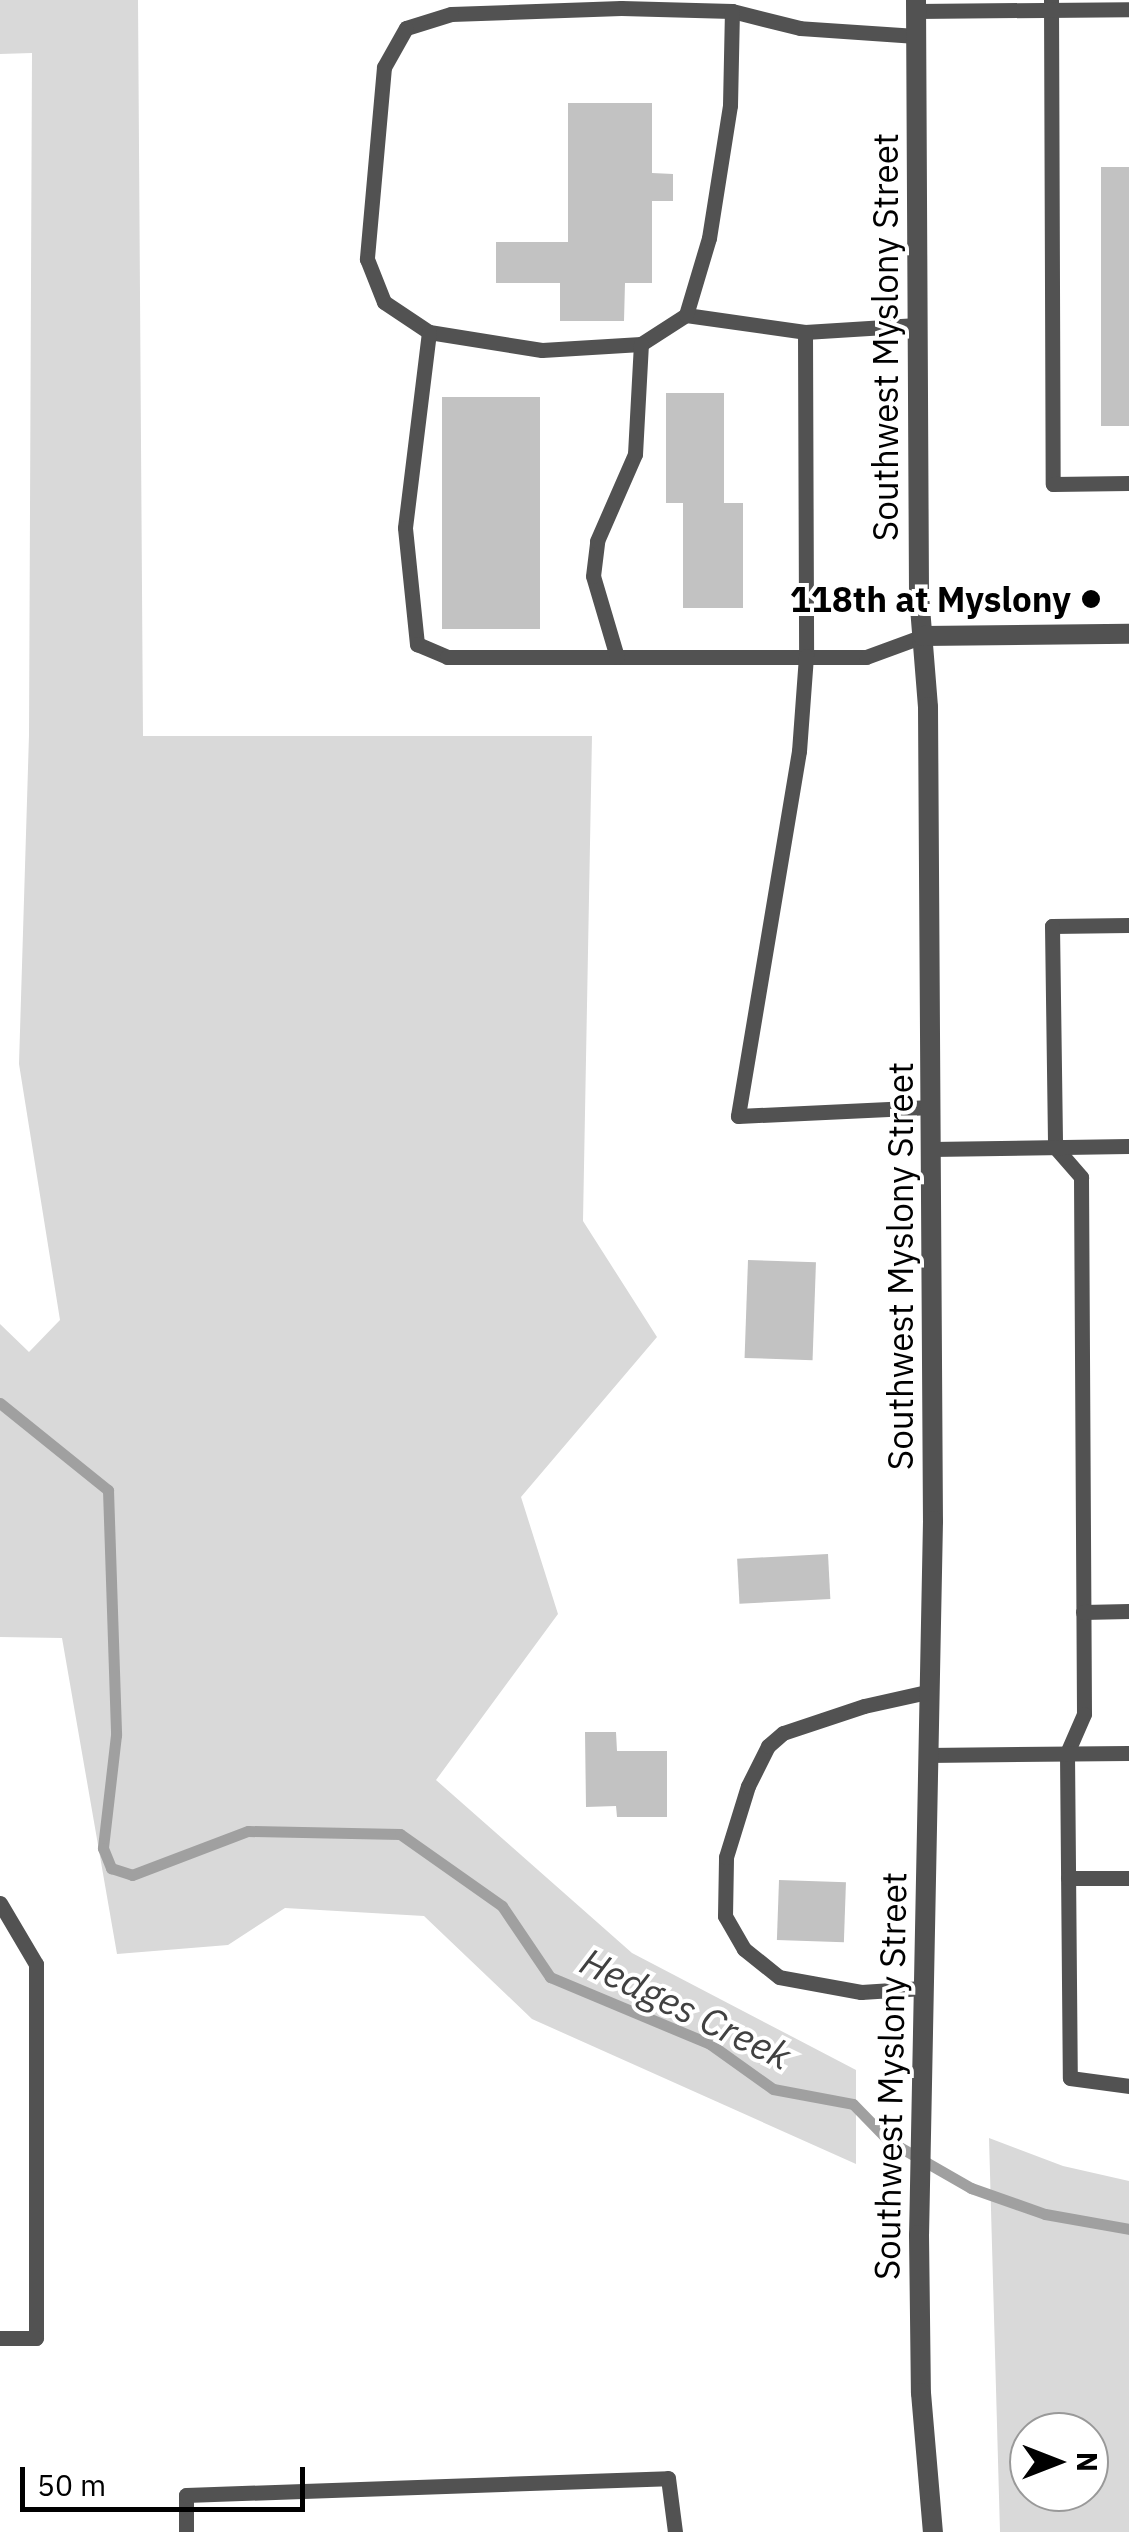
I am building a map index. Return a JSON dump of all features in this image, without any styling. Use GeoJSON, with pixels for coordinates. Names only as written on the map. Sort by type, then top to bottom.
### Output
{"type":"FeatureCollection","features":[{"type":"Feature","properties":{"kind":"street","name":"Southwest Myslony Street"},"geometry":{"type":"LineString","coordinates":[[916,5],[922,636],[928,707],[933,1521],[922,1988],[921,2393],[933,2532]]}},
{"type":"Feature","properties":{"kind":"street"},"geometry":{"type":"LineString","coordinates":[[922,636],[1129,634]]}},
{"type":"Feature","properties":{"kind":"lane"},"geometry":{"type":"LineString","coordinates":[[916,5],[1129,9]]}},
{"type":"Feature","properties":{"kind":"lane"},"geometry":{"type":"LineString","coordinates":[[1051,5],[1054,484],[1129,483]]}},
{"type":"Feature","properties":{"kind":"lane"},"geometry":{"type":"LineString","coordinates":[[732,11],[730,105],[709,238],[686,315],[641,344],[542,350],[429,332],[384,302],[367,259],[384,66],[406,28],[451,14],[621,8],[732,11],[800,28],[916,36]]}},
{"type":"Feature","properties":{"kind":"lane"},"geometry":{"type":"LineString","coordinates":[[686,315],[805,332],[917,325]]}},
{"type":"Feature","properties":{"kind":"lane"},"geometry":{"type":"LineString","coordinates":[[429,332],[405,528],[417,644],[447,657],[866,656],[922,636]]}},
{"type":"Feature","properties":{"kind":"lane"},"geometry":{"type":"LineString","coordinates":[[805,332],[806,656],[799,751],[738,1116],[932,1107]]}},
{"type":"Feature","properties":{"kind":"lane"},"geometry":{"type":"LineString","coordinates":[[617,656],[594,576],[596,541],[634,454],[641,344]]}},
{"type":"Feature","properties":{"kind":"lane"},"geometry":{"type":"LineString","coordinates":[[1129,925],[1052,926],[1055,1147],[1081,1177],[1084,1714],[1067,1753],[1070,2078],[1129,2086]]}},
{"type":"Feature","properties":{"kind":"lane"},"geometry":{"type":"LineString","coordinates":[[932,1148],[1129,1146]]}},
{"type":"Feature","properties":{"kind":"lane"},"geometry":{"type":"LineString","coordinates":[[1083,1612],[1129,1611]]}},
{"type":"Feature","properties":{"kind":"lane"},"geometry":{"type":"LineString","coordinates":[[922,1988],[861,1992],[779,1977],[744,1949],[725,1916],[726,1857],[748,1786],[768,1746],[783,1733],[864,1706],[927,1692]]}},
{"type":"Feature","properties":{"kind":"lane"},"geometry":{"type":"LineString","coordinates":[[926,1754],[1129,1753]]}},
{"type":"Feature","properties":{"kind":"lane"},"geometry":{"type":"LineString","coordinates":[[1068,1878],[1129,1878]]}},
{"type":"Feature","properties":{"kind":"lane"},"geometry":{"type":"LineString","coordinates":[[0,1902],[36,1964],[36,2338],[0,2338]]}},
{"type":"Feature","properties":{"kind":"lane"},"geometry":{"type":"LineString","coordinates":[[186,2532],[186,2495],[668,2478],[675,2532]]}},
{"type":"Feature","properties":{"kind":"shaded area"},"geometry":{"type":"Polygon","coordinates":[[[0,0],[138,0],[143,736],[592,736],[583,1221],[657,1337],[521,1497],[558,1614],[436,1780],[632,1953],[856,2070],[856,2164],[532,2019],[424,1916],[285,1908],[228,1945],[117,1954],[62,1638],[0,1637],[0,1324],[29,1352],[60,1320],[19,1064],[29,735],[32,53],[0,54],[0,0]]]}},
{"type":"Feature","properties":{"kind":"shaded area"},"geometry":{"type":"Polygon","coordinates":[[[989,2138],[1063,2166],[1129,2181],[1129,2532],[1000,2532],[989,2138]]]}},
{"type":"Feature","properties":{"kind":"building"},"geometry":{"type":"Polygon","coordinates":[[[568,103],[652,103],[652,173],[673,174],[673,201],[652,201],[652,283],[625,283],[624,321],[560,321],[560,283],[496,283],[496,242],[568,242],[568,103]]]}},
{"type":"Feature","properties":{"kind":"building"},"geometry":{"type":"Polygon","coordinates":[[[1101,167],[1129,167],[1129,426],[1101,426],[1101,167]]]}},
{"type":"Feature","properties":{"kind":"building"},"geometry":{"type":"Polygon","coordinates":[[[666,393],[724,393],[724,503],[743,503],[743,608],[683,608],[683,503],[666,503],[666,393]]]}},
{"type":"Feature","properties":{"kind":"building"},"geometry":{"type":"Polygon","coordinates":[[[442,397],[540,397],[540,629],[442,629],[442,397]]]}},
{"type":"Feature","properties":{"kind":"building"},"geometry":{"type":"Polygon","coordinates":[[[748,1260],[816,1262],[813,1360],[745,1358],[748,1260]]]}},
{"type":"Feature","properties":{"kind":"building"},"geometry":{"type":"Polygon","coordinates":[[[828,1554],[830,1599],[739,1604],[737,1559],[828,1554]]]}},
{"type":"Feature","properties":{"kind":"building"},"geometry":{"type":"Polygon","coordinates":[[[585,1732],[616,1732],[617,1751],[667,1751],[667,1817],[617,1817],[616,1806],[586,1807],[585,1732]]]}},
{"type":"Feature","properties":{"kind":"building"},"geometry":{"type":"Polygon","coordinates":[[[779,1880],[846,1882],[844,1942],[777,1940],[779,1880]]]}},
{"type":"Feature","properties":{"kind":"waterway","name":"Hedges Creek"},"geometry":{"type":"LineString","coordinates":[[0,1403],[108,1490],[116,1735],[103,1848],[111,1868],[132,1875],[248,1831],[400,1834],[502,1906],[550,1977],[710,2044],[773,2089],[853,2104],[889,2141],[971,2188],[1045,2214],[1129,2229]]}},
{"type":"Feature","properties":{"kind":"place","name":"118th at Myslony"},"geometry":{"type":"Point","coordinates":[1091,599]}}]}
